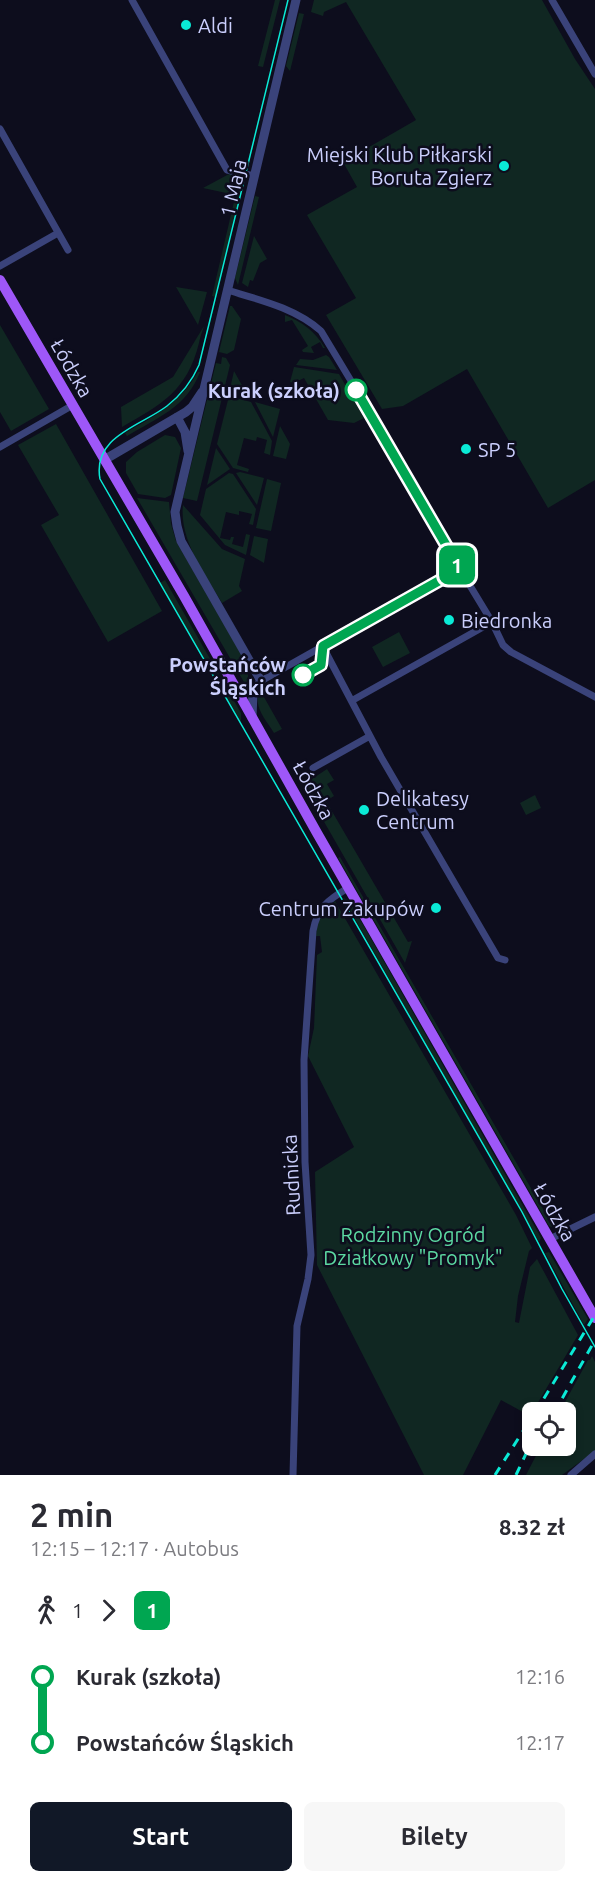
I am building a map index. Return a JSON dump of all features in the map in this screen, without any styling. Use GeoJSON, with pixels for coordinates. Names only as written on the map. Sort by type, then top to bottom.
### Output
{"type":"FeatureCollection","features":[{"type":"Feature","properties":{"kind":"main road","name":"Łódzka"},"geometry":{"type":"LineString","coordinates":[[0,280],[195,615],[348,888],[595,1318]]}},
{"type":"Feature","properties":{"kind":"street"},"geometry":{"type":"LineString","coordinates":[[132,0],[227,170],[254,176]]}},
{"type":"Feature","properties":{"kind":"street","name":"1 Maja"},"geometry":{"type":"LineString","coordinates":[[261,681],[179,533],[175,518],[188,454],[201,409],[296,0]]}},
{"type":"Feature","properties":{"kind":"street"},"geometry":{"type":"LineString","coordinates":[[552,0],[595,74]]}},
{"type":"Feature","properties":{"kind":"street"},"geometry":{"type":"LineString","coordinates":[[0,129],[68,250]]}},
{"type":"Feature","properties":{"kind":"street"},"geometry":{"type":"LineString","coordinates":[[0,266],[58,233]]}},
{"type":"Feature","properties":{"kind":"street"},"geometry":{"type":"LineString","coordinates":[[227,290],[289,310],[307,319],[321,331],[492,622],[503,645],[511,652],[595,698]]}},
{"type":"Feature","properties":{"kind":"street","name":"1 Maja"},"geometry":{"type":"LineString","coordinates":[[104,460],[192,407],[205,384]]}},
{"type":"Feature","properties":{"kind":"street"},"geometry":{"type":"LineString","coordinates":[[0,447],[73,405]]}},
{"type":"Feature","properties":{"kind":"street"},"geometry":{"type":"LineString","coordinates":[[177,417],[185,432],[188,454]]}},
{"type":"Feature","properties":{"kind":"street"},"geometry":{"type":"LineString","coordinates":[[252,718],[253,692],[261,681],[460,569]]}},
{"type":"Feature","properties":{"kind":"street"},"geometry":{"type":"LineString","coordinates":[[353,700],[492,622]]}},
{"type":"Feature","properties":{"kind":"street"},"geometry":{"type":"LineString","coordinates":[[323,646],[370,736],[498,958],[505,960]]}},
{"type":"Feature","properties":{"kind":"street"},"geometry":{"type":"LineString","coordinates":[[314,768],[370,736]]}},
{"type":"Feature","properties":{"kind":"street","name":"Rudnicka"},"geometry":{"type":"LineString","coordinates":[[293,1475],[297,1326],[308,1280],[310,1255],[305,1162],[304,1060],[313,931],[321,907],[348,888]]}},
{"type":"Feature","properties":{"kind":"street"},"geometry":{"type":"LineString","coordinates":[[550,1239],[595,1217]]}},
{"type":"Feature","properties":{"kind":"street"},"geometry":{"type":"LineString","coordinates":[[571,1475],[595,1454]]}},
{"type":"Feature","properties":{"kind":"green space"},"geometry":{"type":"Polygon","coordinates":[[[275,0],[280,0],[263,67],[258,66],[275,0]]]}},
{"type":"Feature","properties":{"kind":"green space"},"geometry":{"type":"Polygon","coordinates":[[[314,0],[542,0],[575,59],[595,89],[595,480],[548,508],[467,369],[403,406],[382,409],[326,315],[356,298],[307,215],[357,187],[343,162],[416,120],[346,2],[324,12],[323,16],[311,12],[314,0]]]}},
{"type":"Feature","properties":{"kind":"green space"},"geometry":{"type":"Polygon","coordinates":[[[299,13],[304,14],[290,71],[286,66],[299,13]]]}},
{"type":"Feature","properties":{"kind":"green space"},"geometry":{"type":"Polygon","coordinates":[[[233,174],[231,194],[203,188],[233,174]]]}},
{"type":"Feature","properties":{"kind":"green space"},"geometry":{"type":"Polygon","coordinates":[[[240,176],[243,180],[215,297],[212,296],[240,176]]]}},
{"type":"Feature","properties":{"kind":"green space"},"geometry":{"type":"Polygon","coordinates":[[[255,196],[259,197],[238,285],[235,278],[255,196]]]}},
{"type":"Feature","properties":{"kind":"green space"},"geometry":{"type":"Polygon","coordinates":[[[254,236],[267,259],[260,263],[248,287],[242,283],[254,236]]]}},
{"type":"Feature","properties":{"kind":"green space"},"geometry":{"type":"Polygon","coordinates":[[[176,287],[207,292],[198,325],[176,287]]]}},
{"type":"Feature","properties":{"kind":"green space"},"geometry":{"type":"Polygon","coordinates":[[[230,306],[241,319],[234,350],[227,354],[219,352],[230,306]]]}},
{"type":"Feature","properties":{"kind":"green space"},"geometry":{"type":"Polygon","coordinates":[[[285,315],[308,328],[317,337],[325,348],[320,342],[311,347],[314,353],[303,352],[302,350],[308,346],[292,320],[285,322],[285,315]]]}},
{"type":"Feature","properties":{"kind":"green space"},"geometry":{"type":"Polygon","coordinates":[[[0,325],[49,409],[11,431],[0,412],[0,325]]]}},
{"type":"Feature","properties":{"kind":"green space"},"geometry":{"type":"Polygon","coordinates":[[[204,326],[194,359],[180,385],[161,403],[122,427],[121,407],[173,377],[204,326]]]}},
{"type":"Feature","properties":{"kind":"green space"},"geometry":{"type":"Polygon","coordinates":[[[326,355],[337,370],[296,365],[300,359],[313,360],[326,355]]]}},
{"type":"Feature","properties":{"kind":"green space"},"geometry":{"type":"Polygon","coordinates":[[[222,357],[226,358],[230,365],[197,501],[183,498],[216,363],[221,364],[222,357]]]}},
{"type":"Feature","properties":{"kind":"green space"},"geometry":{"type":"Polygon","coordinates":[[[294,367],[339,374],[364,418],[354,423],[328,420],[304,378],[294,383],[290,382],[294,367]]]}},
{"type":"Feature","properties":{"kind":"green space"},"geometry":{"type":"Polygon","coordinates":[[[234,371],[249,398],[229,393],[234,371]]]}},
{"type":"Feature","properties":{"kind":"green space"},"geometry":{"type":"Polygon","coordinates":[[[200,372],[194,384],[179,403],[127,436],[125,433],[175,401],[200,372]]]}},
{"type":"Feature","properties":{"kind":"green space"},"geometry":{"type":"Polygon","coordinates":[[[229,396],[251,402],[272,441],[270,455],[264,453],[267,440],[257,437],[256,441],[244,438],[237,465],[249,469],[248,472],[233,468],[217,444],[229,396]]]}},
{"type":"Feature","properties":{"kind":"green space"},"geometry":{"type":"Polygon","coordinates":[[[255,402],[280,409],[273,437],[255,402]]]}},
{"type":"Feature","properties":{"kind":"green space"},"geometry":{"type":"Polygon","coordinates":[[[56,424],[162,611],[108,642],[41,525],[59,515],[18,445],[56,424]]]}},
{"type":"Feature","properties":{"kind":"green space"},"geometry":{"type":"Polygon","coordinates":[[[280,426],[290,444],[286,459],[273,456],[280,426]]]}},
{"type":"Feature","properties":{"kind":"green space"},"geometry":{"type":"Polygon","coordinates":[[[165,435],[175,437],[181,448],[171,495],[165,498],[138,494],[126,473],[126,462],[137,452],[165,435]]]}},
{"type":"Feature","properties":{"kind":"green space"},"geometry":{"type":"Polygon","coordinates":[[[216,448],[230,469],[207,485],[216,448]]]}},
{"type":"Feature","properties":{"kind":"green space"},"geometry":{"type":"Polygon","coordinates":[[[229,473],[233,474],[256,509],[253,525],[249,524],[252,514],[239,511],[239,515],[226,512],[220,538],[230,540],[234,537],[232,544],[243,547],[246,534],[250,535],[246,555],[225,545],[200,515],[206,489],[229,473]]]}},
{"type":"Feature","properties":{"kind":"green space"},"geometry":{"type":"Polygon","coordinates":[[[236,473],[264,478],[257,505],[236,473]]]}},
{"type":"Feature","properties":{"kind":"green space"},"geometry":{"type":"Polygon","coordinates":[[[267,479],[281,483],[271,531],[256,528],[267,479]]]}},
{"type":"Feature","properties":{"kind":"green space"},"geometry":{"type":"Polygon","coordinates":[[[137,498],[169,502],[171,524],[176,541],[245,661],[248,689],[137,498]]]}},
{"type":"Feature","properties":{"kind":"green space"},"geometry":{"type":"Polygon","coordinates":[[[183,505],[222,549],[245,559],[239,586],[242,591],[222,603],[189,544],[183,518],[183,505]]]}},
{"type":"Feature","properties":{"kind":"green space"},"geometry":{"type":"Polygon","coordinates":[[[254,536],[268,539],[264,563],[250,555],[254,536]]]}},
{"type":"Feature","properties":{"kind":"green space"},"geometry":{"type":"Polygon","coordinates":[[[165,580],[241,713],[241,722],[160,583],[165,580]]]}},
{"type":"Feature","properties":{"kind":"green space"},"geometry":{"type":"Polygon","coordinates":[[[399,632],[410,653],[383,667],[372,647],[399,632]]]}},
{"type":"Feature","properties":{"kind":"green space"},"geometry":{"type":"Polygon","coordinates":[[[260,690],[282,729],[274,733],[259,707],[260,690]]]}},
{"type":"Feature","properties":{"kind":"green space"},"geometry":{"type":"Polygon","coordinates":[[[327,769],[334,780],[327,784],[334,796],[326,801],[408,942],[412,941],[405,963],[303,785],[327,769]]]}},
{"type":"Feature","properties":{"kind":"green space"},"geometry":{"type":"Polygon","coordinates":[[[535,795],[541,808],[526,815],[520,803],[535,795]]]}},
{"type":"Feature","properties":{"kind":"green space"},"geometry":{"type":"Polygon","coordinates":[[[340,857],[554,1228],[549,1226],[338,858],[340,857]]]}},
{"type":"Feature","properties":{"kind":"green space"},"geometry":{"type":"Polygon","coordinates":[[[343,898],[349,900],[539,1234],[541,1238],[539,1242],[343,898]]]}},
{"type":"Feature","properties":{"kind":"green space","name":"Rodzinny Ogród Działkowy \"Promyk\""},"geometry":{"type":"Polygon","coordinates":[[[335,901],[516,1215],[532,1248],[529,1251],[518,1296],[515,1322],[519,1323],[530,1267],[537,1259],[578,1335],[538,1402],[522,1402],[522,1412],[501,1400],[463,1475],[424,1475],[317,1265],[315,1172],[354,1147],[308,1056],[314,1028],[317,955],[322,952],[320,936],[316,936],[319,920],[335,901]]]}},
{"type":"Feature","properties":{"kind":"green space"},"geometry":{"type":"Polygon","coordinates":[[[549,1252],[588,1319],[584,1325],[545,1253],[549,1252]]]}},
{"type":"Feature","properties":{"kind":"green space"},"geometry":{"type":"Polygon","coordinates":[[[592,1356],[595,1362],[595,1451],[562,1475],[526,1475],[536,1456],[576,1456],[576,1402],[565,1402],[592,1356]]]}},
{"type":"Feature","properties":{"kind":"tram line"},"geometry":{"type":"LineString","coordinates":[[288,0],[199,365],[189,382],[172,402],[111,442],[103,452],[100,479],[522,1212],[595,1347]]}},
{"type":"Feature","properties":{"kind":"railway"},"geometry":{"type":"LineString","coordinates":[[542,1402],[595,1315]]}},
{"type":"Feature","properties":{"kind":"railway"},"geometry":{"type":"LineString","coordinates":[[560,1402],[595,1340]]}},
{"type":"Feature","properties":{"kind":"railway"},"geometry":{"type":"LineString","coordinates":[[495,1475],[522,1433]]}},
{"type":"Feature","properties":{"kind":"railway"},"geometry":{"type":"LineString","coordinates":[[516,1475],[525,1456]]}},
{"type":"Feature","properties":{"kind":"bus line","name":"1"},"geometry":{"type":"LineString","coordinates":[[303,675],[321,665],[323,646],[460,569],[356,390]]}},
{"type":"Feature","properties":{"kind":"place","name":"Aldi"},"geometry":{"type":"Point","coordinates":[186,25]}},
{"type":"Feature","properties":{"kind":"place","name":"Miejski Klub Piłkarski Boruta Zgierz"},"geometry":{"type":"Point","coordinates":[504,166]}},
{"type":"Feature","properties":{"kind":"place","name":"Kurak (szkoła)"},"geometry":{"type":"Point","coordinates":[356,390]}},
{"type":"Feature","properties":{"kind":"place","name":"SP 5"},"geometry":{"type":"Point","coordinates":[466,449]}},
{"type":"Feature","properties":{"kind":"place","name":"Biedronka"},"geometry":{"type":"Point","coordinates":[449,620]}},
{"type":"Feature","properties":{"kind":"place","name":"Powstańców Śląskich"},"geometry":{"type":"Point","coordinates":[303,675]}},
{"type":"Feature","properties":{"kind":"place","name":"Delikatesy Centrum"},"geometry":{"type":"Point","coordinates":[364,810]}},
{"type":"Feature","properties":{"kind":"place","name":"Centrum Zakupów"},"geometry":{"type":"Point","coordinates":[436,908]}}]}
